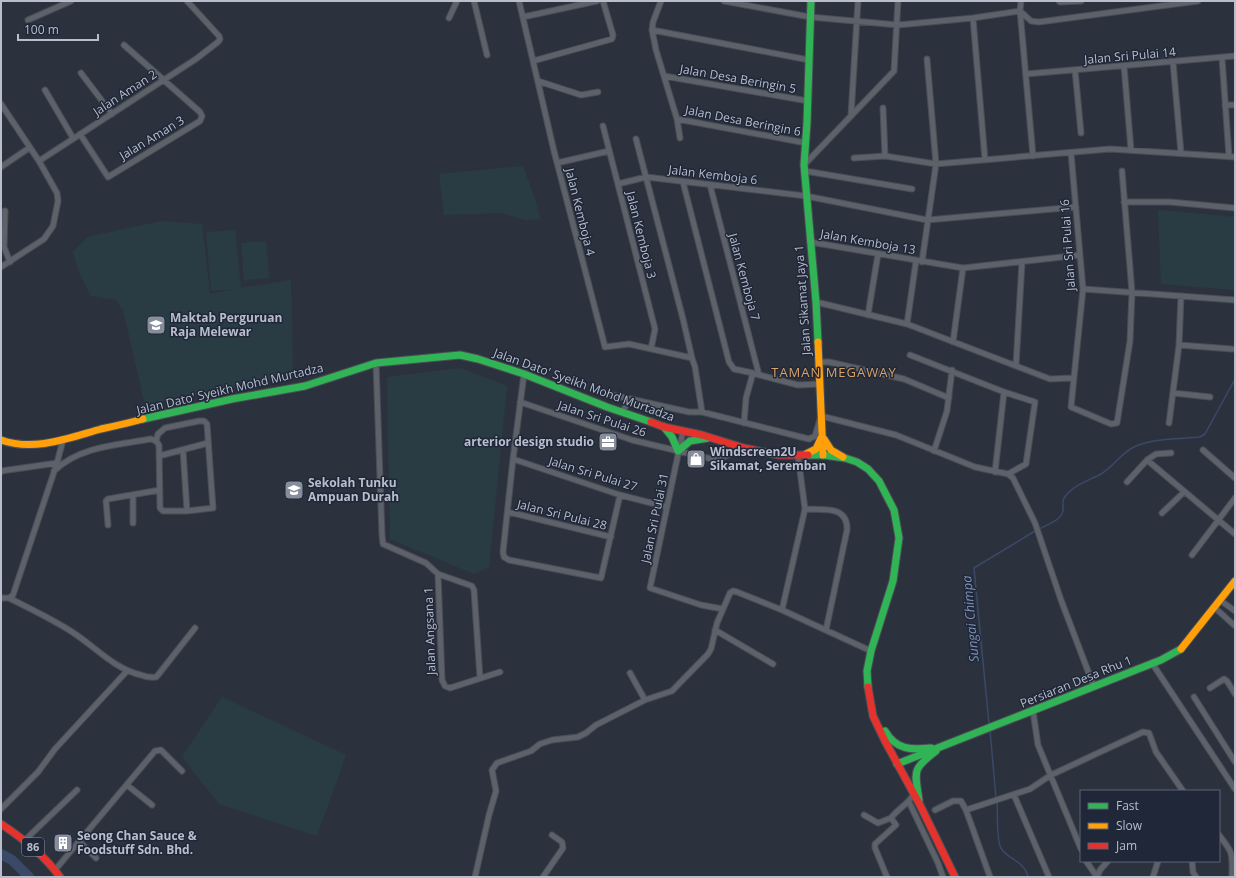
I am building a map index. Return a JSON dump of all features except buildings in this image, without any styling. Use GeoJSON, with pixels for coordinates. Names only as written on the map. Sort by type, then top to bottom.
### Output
{"type":"FeatureCollection","features":[{"type":"Feature","properties":{"kind":"main road","name":"Jalan Sikamat Jaya 1"},"geometry":{"type":"LineString","coordinates":[[810,1],[805,168],[806,196],[816,302],[823,455]]}},
{"type":"Feature","properties":{"kind":"main road","name":"Jalan Dato' Syeikh Mohd Murtadza"},"geometry":{"type":"LineString","coordinates":[[1,440],[12,444],[28,445],[63,440],[102,429],[232,399],[305,386],[376,363],[460,355],[478,359],[524,374],[664,427],[745,448],[779,455],[823,455],[844,458],[857,462],[879,481],[894,510],[899,538],[893,581],[871,651],[867,671],[873,716],[920,805],[954,874]]}},
{"type":"Feature","properties":{"kind":"main road"},"geometry":{"type":"LineString","coordinates":[[664,427],[672,437],[678,451],[690,441],[711,438]]}},
{"type":"Feature","properties":{"kind":"main road"},"geometry":{"type":"LineString","coordinates":[[800,456],[816,449],[822,431]]}},
{"type":"Feature","properties":{"kind":"main road"},"geometry":{"type":"LineString","coordinates":[[822,431],[824,441],[831,450],[844,458]]}},
{"type":"Feature","properties":{"kind":"main road","name":"Persiaran Desa Rhu 1"},"geometry":{"type":"LineString","coordinates":[[897,764],[1161,660],[1182,648],[1235,581]]}},
{"type":"Feature","properties":{"kind":"main road"},"geometry":{"type":"LineString","coordinates":[[868,685],[878,716],[888,738],[897,746],[909,750],[943,746]]}},
{"type":"Feature","properties":{"kind":"main road"},"geometry":{"type":"LineString","coordinates":[[920,805],[916,782],[920,764],[943,746]]}},
{"type":"Feature","properties":{"kind":"main road","name":"86"},"geometry":{"type":"LineString","coordinates":[[1,824],[25,840],[38,851],[60,877]]}},
{"type":"Feature","properties":{"kind":"street"},"geometry":{"type":"LineString","coordinates":[[28,20],[71,1]]}},
{"type":"Feature","properties":{"kind":"street","name":"Jalan Aman 2"},"geometry":{"type":"LineString","coordinates":[[39,161],[196,59],[218,42],[220,39],[219,36],[187,1]]}},
{"type":"Feature","properties":{"kind":"street"},"geometry":{"type":"LineString","coordinates":[[448,18],[457,1]]}},
{"type":"Feature","properties":{"kind":"street"},"geometry":{"type":"LineString","coordinates":[[474,1],[487,55]]}},
{"type":"Feature","properties":{"kind":"street","name":"Jalan Kemboja 4"},"geometry":{"type":"LineString","coordinates":[[519,1],[557,163],[605,348],[629,344],[651,349]]}},
{"type":"Feature","properties":{"kind":"street"},"geometry":{"type":"LineString","coordinates":[[523,18],[597,1]]}},
{"type":"Feature","properties":{"kind":"street"},"geometry":{"type":"LineString","coordinates":[[533,60],[610,40],[613,37],[603,1]]}},
{"type":"Feature","properties":{"kind":"street"},"geometry":{"type":"LineString","coordinates":[[661,1],[653,22],[652,30],[677,119],[680,138]]}},
{"type":"Feature","properties":{"kind":"street"},"geometry":{"type":"LineString","coordinates":[[724,1],[810,16],[898,25],[973,18],[1020,11]]}},
{"type":"Feature","properties":{"kind":"street"},"geometry":{"type":"LineString","coordinates":[[851,116],[858,1]]}},
{"type":"Feature","properties":{"kind":"street"},"geometry":{"type":"LineString","coordinates":[[805,168],[851,116],[894,71],[898,25],[898,1]]}},
{"type":"Feature","properties":{"kind":"street"},"geometry":{"type":"LineString","coordinates":[[1020,1],[1033,156]]}},
{"type":"Feature","properties":{"kind":"street"},"geometry":{"type":"LineString","coordinates":[[1060,2],[1081,1]]}},
{"type":"Feature","properties":{"kind":"street"},"geometry":{"type":"LineString","coordinates":[[1020,11],[1031,21],[1039,22],[1198,1]]}},
{"type":"Feature","properties":{"kind":"street"},"geometry":{"type":"LineString","coordinates":[[973,18],[985,160]]}},
{"type":"Feature","properties":{"kind":"street"},"geometry":{"type":"LineString","coordinates":[[652,30],[809,60]]}},
{"type":"Feature","properties":{"kind":"street"},"geometry":{"type":"LineString","coordinates":[[124,45],[164,79]]}},
{"type":"Feature","properties":{"kind":"street","name":"Jalan Sri Pulai 14"},"geometry":{"type":"LineString","coordinates":[[1026,74],[1235,56]]}},
{"type":"Feature","properties":{"kind":"street"},"geometry":{"type":"LineString","coordinates":[[854,158],[885,156],[936,164],[1110,149],[1232,157],[1225,106],[1222,58]]}},
{"type":"Feature","properties":{"kind":"street"},"geometry":{"type":"LineString","coordinates":[[907,324],[936,164],[927,59]]}},
{"type":"Feature","properties":{"kind":"street"},"geometry":{"type":"LineString","coordinates":[[1173,62],[1181,154]]}},
{"type":"Feature","properties":{"kind":"street"},"geometry":{"type":"LineString","coordinates":[[1124,66],[1131,150]]}},
{"type":"Feature","properties":{"kind":"street"},"geometry":{"type":"LineString","coordinates":[[1075,70],[1081,133]]}},
{"type":"Feature","properties":{"kind":"street"},"geometry":{"type":"LineString","coordinates":[[81,73],[112,114]]}},
{"type":"Feature","properties":{"kind":"street","name":"Jalan Desa Beringin 5"},"geometry":{"type":"LineString","coordinates":[[664,76],[808,101]]}},
{"type":"Feature","properties":{"kind":"street","name":"Jalan Aman 3"},"geometry":{"type":"LineString","coordinates":[[80,134],[108,177],[200,121],[202,116],[200,112],[164,79]]}},
{"type":"Feature","properties":{"kind":"street"},"geometry":{"type":"LineString","coordinates":[[538,81],[581,95],[598,92]]}},
{"type":"Feature","properties":{"kind":"street"},"geometry":{"type":"LineString","coordinates":[[46,90],[73,138]]}},
{"type":"Feature","properties":{"kind":"street"},"geometry":{"type":"LineString","coordinates":[[1225,106],[1235,105]]}},
{"type":"Feature","properties":{"kind":"street"},"geometry":{"type":"LineString","coordinates":[[883,108],[885,156]]}},
{"type":"Feature","properties":{"kind":"street"},"geometry":{"type":"LineString","coordinates":[[1,266],[10,262],[44,239],[53,226],[58,202],[56,193],[39,161],[2,109]]}},
{"type":"Feature","properties":{"kind":"street","name":"Jalan Desa Beringin 6"},"geometry":{"type":"LineString","coordinates":[[677,119],[806,143]]}},
{"type":"Feature","properties":{"kind":"street","name":"Jalan Kemboja 3"},"geometry":{"type":"LineString","coordinates":[[603,126],[655,329],[651,349]]}},
{"type":"Feature","properties":{"kind":"street"},"geometry":{"type":"LineString","coordinates":[[636,139],[695,367],[702,412]]}},
{"type":"Feature","properties":{"kind":"street"},"geometry":{"type":"LineString","coordinates":[[1,168],[29,148]]}},
{"type":"Feature","properties":{"kind":"street"},"geometry":{"type":"LineString","coordinates":[[557,163],[609,151]]}},
{"type":"Feature","properties":{"kind":"street","name":"Jalan Sri Pulai 16"},"geometry":{"type":"LineString","coordinates":[[1071,152],[1083,289],[1071,407],[1111,424],[1117,423],[1130,341],[1132,292]]}},
{"type":"Feature","properties":{"kind":"street"},"geometry":{"type":"LineString","coordinates":[[805,168],[912,189]]}},
{"type":"Feature","properties":{"kind":"street"},"geometry":{"type":"LineString","coordinates":[[1122,171],[1132,292]]}},
{"type":"Feature","properties":{"kind":"street","name":"Jalan Kemboja 6"},"geometry":{"type":"LineString","coordinates":[[618,184],[646,177],[806,196],[927,220],[1076,207]]}},
{"type":"Feature","properties":{"kind":"street"},"geometry":{"type":"LineString","coordinates":[[683,182],[730,362],[734,369],[798,385],[820,384]]}},
{"type":"Feature","properties":{"kind":"street","name":"Jalan Kemboja 7"},"geometry":{"type":"LineString","coordinates":[[710,185],[759,375]]}},
{"type":"Feature","properties":{"kind":"street"},"geometry":{"type":"LineString","coordinates":[[1124,202],[1170,202],[1235,208]]}},
{"type":"Feature","properties":{"kind":"street"},"geometry":{"type":"LineString","coordinates":[[5,211],[4,247],[10,262]]}},
{"type":"Feature","properties":{"kind":"street","name":"Jalan Kemboja 13"},"geometry":{"type":"LineString","coordinates":[[810,242],[963,268],[1080,255]]}},
{"type":"Feature","properties":{"kind":"street"},"geometry":{"type":"LineString","coordinates":[[868,315],[878,254]]}},
{"type":"Feature","properties":{"kind":"street"},"geometry":{"type":"LineString","coordinates":[[1016,365],[1022,262]]}},
{"type":"Feature","properties":{"kind":"street"},"geometry":{"type":"LineString","coordinates":[[953,342],[963,268]]}},
{"type":"Feature","properties":{"kind":"street"},"geometry":{"type":"LineString","coordinates":[[1083,289],[1235,300]]}},
{"type":"Feature","properties":{"kind":"street"},"geometry":{"type":"LineString","coordinates":[[1169,423],[1179,345],[1181,296]]}},
{"type":"Feature","properties":{"kind":"street"},"geometry":{"type":"LineString","coordinates":[[816,302],[907,324],[1050,379],[1074,378]]}},
{"type":"Feature","properties":{"kind":"street"},"geometry":{"type":"LineString","coordinates":[[1179,345],[1232,350]]}},
{"type":"Feature","properties":{"kind":"street"},"geometry":{"type":"LineString","coordinates":[[651,349],[692,358]]}},
{"type":"Feature","properties":{"kind":"street"},"geometry":{"type":"LineString","coordinates":[[910,355],[952,370],[1004,392],[1035,402],[1026,464],[1008,474]]}},
{"type":"Feature","properties":{"kind":"street"},"geometry":{"type":"LineString","coordinates":[[819,362],[829,362],[904,379],[949,398]]}},
{"type":"Feature","properties":{"kind":"street"},"geometry":{"type":"LineString","coordinates":[[376,363],[383,544],[426,562],[438,574],[472,586],[474,590],[480,678],[500,672]]}},
{"type":"Feature","properties":{"kind":"street"},"geometry":{"type":"LineString","coordinates":[[934,451],[947,411],[952,370]]}},
{"type":"Feature","properties":{"kind":"street"},"geometry":{"type":"LineString","coordinates":[[744,423],[746,398],[753,373]]}},
{"type":"Feature","properties":{"kind":"street"},"geometry":{"type":"LineString","coordinates":[[524,374],[513,459],[503,552],[504,557],[509,560],[601,578],[620,495]]}},
{"type":"Feature","properties":{"kind":"street"},"geometry":{"type":"LineString","coordinates":[[995,472],[1004,392]]}},
{"type":"Feature","properties":{"kind":"street"},"geometry":{"type":"LineString","coordinates":[[1173,393],[1210,396]]}},
{"type":"Feature","properties":{"kind":"street"},"geometry":{"type":"LineString","coordinates":[[608,394],[689,412],[702,412],[809,440],[815,436],[821,416],[896,435],[975,467],[1008,474],[1018,485],[1035,523],[1063,607],[1094,687]]}},
{"type":"Feature","properties":{"kind":"street"},"geometry":{"type":"LineString","coordinates":[[622,412],[630,399]]}},
{"type":"Feature","properties":{"kind":"street","name":"Jalan Sri Pulai 26"},"geometry":{"type":"LineString","coordinates":[[520,402],[632,440],[716,460],[745,448]]}},
{"type":"Feature","properties":{"kind":"street"},"geometry":{"type":"LineString","coordinates":[[54,471],[63,463],[82,452],[151,439],[156,441],[159,445],[161,511],[186,511],[213,508],[207,424],[204,421],[165,428],[158,434],[156,441]]}},
{"type":"Feature","properties":{"kind":"street","name":"Jalan Sri Pulai 31"},"geometry":{"type":"LineString","coordinates":[[683,431],[650,588],[701,605],[723,609]]}},
{"type":"Feature","properties":{"kind":"street"},"geometry":{"type":"LineString","coordinates":[[9,598],[13,596],[63,440]]}},
{"type":"Feature","properties":{"kind":"street"},"geometry":{"type":"LineString","coordinates":[[159,456],[208,443]]}},
{"type":"Feature","properties":{"kind":"street"},"geometry":{"type":"LineString","coordinates":[[183,450],[186,511]]}},
{"type":"Feature","properties":{"kind":"street"},"geometry":{"type":"LineString","coordinates":[[1203,450],[1235,478]]}},
{"type":"Feature","properties":{"kind":"street"},"geometry":{"type":"LineString","coordinates":[[1127,482],[1147,460],[1156,454],[1171,453]]}},
{"type":"Feature","properties":{"kind":"street"},"geometry":{"type":"LineString","coordinates":[[782,610],[805,509],[800,456]]}},
{"type":"Feature","properties":{"kind":"street","name":"Jalan Sri Pulai 27"},"geometry":{"type":"LineString","coordinates":[[513,459],[620,495],[667,507]]}},
{"type":"Feature","properties":{"kind":"street"},"geometry":{"type":"LineString","coordinates":[[1147,460],[1235,534]]}},
{"type":"Feature","properties":{"kind":"street"},"geometry":{"type":"LineString","coordinates":[[1,471],[56,463]]}},
{"type":"Feature","properties":{"kind":"street"},"geometry":{"type":"LineString","coordinates":[[108,525],[106,501],[108,499],[160,490]]}},
{"type":"Feature","properties":{"kind":"street"},"geometry":{"type":"LineString","coordinates":[[1162,513],[1184,492]]}},
{"type":"Feature","properties":{"kind":"street"},"geometry":{"type":"LineString","coordinates":[[133,495],[133,523]]}},
{"type":"Feature","properties":{"kind":"street"},"geometry":{"type":"LineString","coordinates":[[1192,555],[1235,498]]}},
{"type":"Feature","properties":{"kind":"street"},"geometry":{"type":"LineString","coordinates":[[805,509],[834,510],[841,513],[845,517],[847,523],[847,530],[826,630]]}},
{"type":"Feature","properties":{"kind":"street","name":"Jalan Sri Pulai 28"},"geometry":{"type":"LineString","coordinates":[[508,512],[611,537]]}},
{"type":"Feature","properties":{"kind":"street","name":"Jalan Angsana 1"},"geometry":{"type":"LineString","coordinates":[[438,574],[442,680],[444,686],[450,688],[480,678]]}},
{"type":"Feature","properties":{"kind":"street"},"geometry":{"type":"LineString","coordinates":[[475,877],[496,791],[492,775],[494,765],[502,760],[531,751],[540,744],[552,740],[578,737],[586,734],[596,725],[645,700],[672,691],[708,654],[711,649],[715,630],[728,596],[733,591],[782,610],[871,651]]}},
{"type":"Feature","properties":{"kind":"street"},"geometry":{"type":"LineString","coordinates":[[1,598],[9,598],[58,623],[78,635],[101,655],[127,672],[150,678],[156,677],[195,628]]}},
{"type":"Feature","properties":{"kind":"street"},"geometry":{"type":"LineString","coordinates":[[1220,600],[1235,611]]}},
{"type":"Feature","properties":{"kind":"street"},"geometry":{"type":"LineString","coordinates":[[1214,607],[1235,626]]}},
{"type":"Feature","properties":{"kind":"street"},"geometry":{"type":"LineString","coordinates":[[715,630],[773,664]]}},
{"type":"Feature","properties":{"kind":"street"},"geometry":{"type":"LineString","coordinates":[[1152,663],[1235,788]]}},
{"type":"Feature","properties":{"kind":"street"},"geometry":{"type":"LineString","coordinates":[[1,809],[38,772],[55,749],[127,672]]}},
{"type":"Feature","properties":{"kind":"street"},"geometry":{"type":"LineString","coordinates":[[630,673],[645,700]]}},
{"type":"Feature","properties":{"kind":"street"},"geometry":{"type":"LineString","coordinates":[[1210,688],[1224,679],[1227,681],[1235,694]]}},
{"type":"Feature","properties":{"kind":"street"},"geometry":{"type":"LineString","coordinates":[[1194,697],[1235,762]]}},
{"type":"Feature","properties":{"kind":"street"},"geometry":{"type":"LineString","coordinates":[[1033,711],[1038,745],[1052,775],[1080,846]]}},
{"type":"Feature","properties":{"kind":"street"},"geometry":{"type":"LineString","coordinates":[[966,810],[1030,789],[1052,775],[1140,733],[1146,732],[1150,735],[1156,752],[1182,790]]}},
{"type":"Feature","properties":{"kind":"street"},"geometry":{"type":"LineString","coordinates":[[55,870],[155,751],[161,750],[182,771]]}},
{"type":"Feature","properties":{"kind":"street"},"geometry":{"type":"LineString","coordinates":[[127,785],[152,805]]}},
{"type":"Feature","properties":{"kind":"street"},"geometry":{"type":"LineString","coordinates":[[25,840],[77,790]]}},
{"type":"Feature","properties":{"kind":"street"},"geometry":{"type":"LineString","coordinates":[[864,815],[878,823],[891,818],[909,802],[914,794]]}},
{"type":"Feature","properties":{"kind":"street"},"geometry":{"type":"LineString","coordinates":[[1014,795],[1049,877]]}},
{"type":"Feature","properties":{"kind":"street"},"geometry":{"type":"LineString","coordinates":[[935,810],[958,800],[961,801],[966,810],[990,877]]}},
{"type":"Feature","properties":{"kind":"street"},"geometry":{"type":"LineString","coordinates":[[909,802],[938,863],[942,877],[954,874]]}},
{"type":"Feature","properties":{"kind":"street"},"geometry":{"type":"LineString","coordinates":[[887,877],[875,848],[875,844],[896,825],[891,818]]}},
{"type":"Feature","properties":{"kind":"street"},"geometry":{"type":"LineString","coordinates":[[543,877],[563,848],[562,842],[552,835]]}},
{"type":"Feature","properties":{"kind":"street"},"geometry":{"type":"LineString","coordinates":[[1220,837],[1232,855],[1232,877]]}},
{"type":"Feature","properties":{"kind":"street"},"geometry":{"type":"LineString","coordinates":[[80,842],[96,858]]}},
{"type":"Feature","properties":{"kind":"street"},"geometry":{"type":"LineString","coordinates":[[1087,862],[1097,877]]}},
{"type":"Feature","properties":{"kind":"street"},"geometry":{"type":"LineString","coordinates":[[1097,877],[1100,870],[1107,862]]}},
{"type":"Feature","properties":{"kind":"street"},"geometry":{"type":"LineString","coordinates":[[1153,877],[1158,862]]}},
{"type":"Feature","properties":{"kind":"street"},"geometry":{"type":"LineString","coordinates":[[1192,862],[1193,872],[1196,877]]}},
{"type":"Feature","properties":{"kind":"shaded area"},"geometry":{"type":"Polygon","coordinates":[[[523,166],[536,202],[540,219],[525,220],[501,213],[444,215],[439,174],[523,166]]]}},
{"type":"Feature","properties":{"kind":"shaded area"},"geometry":{"type":"Polygon","coordinates":[[[1158,210],[1235,217],[1235,290],[1161,284],[1158,210]]]}},
{"type":"Feature","properties":{"kind":"shaded area"},"geometry":{"type":"Polygon","coordinates":[[[161,221],[202,224],[210,294],[237,289],[211,291],[206,232],[235,230],[241,288],[291,280],[293,376],[145,405],[123,310],[116,300],[91,296],[79,272],[73,252],[87,237],[161,221]]]}},
{"type":"Feature","properties":{"kind":"shaded area"},"geometry":{"type":"Polygon","coordinates":[[[266,241],[269,278],[244,280],[241,243],[266,241]]]}},
{"type":"Feature","properties":{"kind":"shaded area"},"geometry":{"type":"Polygon","coordinates":[[[460,368],[507,386],[489,567],[474,574],[390,539],[387,377],[460,368]]]}},
{"type":"Feature","properties":{"kind":"shaded area"},"geometry":{"type":"Polygon","coordinates":[[[222,697],[346,755],[317,836],[219,804],[182,757],[222,697]]]}},
{"type":"Feature","properties":{"kind":"waterway","name":"Sungai Chimpa"},"geometry":{"type":"LineString","coordinates":[[1039,529],[1052,523],[1060,517],[1063,511],[1063,501],[1066,495],[1080,484],[1105,471],[1134,447],[1149,442],[1166,439],[1200,437],[1205,434],[1235,379]]}},
{"type":"Feature","properties":{"kind":"waterway","name":"Sungai Chimpa"},"geometry":{"type":"LineString","coordinates":[[989,724],[974,568],[1035,531]]}},
{"type":"Feature","properties":{"kind":"waterway","name":"Sungai Chimpa"},"geometry":{"type":"LineString","coordinates":[[990,730],[996,798]]}},
{"type":"Feature","properties":{"kind":"waterway","name":"Sungai Chimpa"},"geometry":{"type":"LineString","coordinates":[[997,801],[999,844],[1004,852],[1023,867],[1028,877]]}},
{"type":"Feature","properties":{"kind":"waterway"},"geometry":{"type":"LineString","coordinates":[[1,854],[12,860],[29,877]]}},
{"type":"Feature","properties":{"kind":"traffic: fast"},"geometry":{"type":"LineString","coordinates":[[811,1],[807,123],[804,165],[818,342]]}},
{"type":"Feature","properties":{"kind":"traffic: fast"},"geometry":{"type":"LineString","coordinates":[[143,419],[232,399],[305,386],[376,363],[460,355],[478,359],[524,374],[607,407],[651,422]]}},
{"type":"Feature","properties":{"kind":"traffic: fast"},"geometry":{"type":"LineString","coordinates":[[664,427],[672,437],[678,451],[690,441],[708,438]]}},
{"type":"Feature","properties":{"kind":"traffic: fast"},"geometry":{"type":"LineString","coordinates":[[808,455],[823,455],[845,458],[857,462],[868,469],[879,481],[894,510],[899,538],[893,581],[871,651],[867,671],[868,687]]}},
{"type":"Feature","properties":{"kind":"traffic: fast"},"geometry":{"type":"LineString","coordinates":[[897,764],[1161,660],[1181,649]]}},
{"type":"Feature","properties":{"kind":"traffic: fast"},"geometry":{"type":"LineString","coordinates":[[885,731],[889,737],[899,745],[911,749],[931,748]]}},
{"type":"Feature","properties":{"kind":"traffic: fast"},"geometry":{"type":"LineString","coordinates":[[919,800],[916,783],[917,772],[922,763],[936,751]]}},
{"type":"Feature","properties":{"kind":"traffic: slow"},"geometry":{"type":"LineString","coordinates":[[818,342],[823,455]]}},
{"type":"Feature","properties":{"kind":"traffic: slow"},"geometry":{"type":"LineString","coordinates":[[1,440],[26,445],[39,444],[64,440],[143,419]]}},
{"type":"Feature","properties":{"kind":"traffic: slow"},"geometry":{"type":"LineString","coordinates":[[806,454],[816,449],[821,438]]}},
{"type":"Feature","properties":{"kind":"traffic: slow"},"geometry":{"type":"LineString","coordinates":[[824,439],[831,450],[843,457]]}},
{"type":"Feature","properties":{"kind":"traffic: slow"},"geometry":{"type":"LineString","coordinates":[[1181,649],[1235,581]]}},
{"type":"Feature","properties":{"kind":"traffic: jam"},"geometry":{"type":"LineString","coordinates":[[651,422],[664,427],[702,435],[744,448],[779,455],[808,455]]}},
{"type":"Feature","properties":{"kind":"traffic: jam"},"geometry":{"type":"LineString","coordinates":[[868,687],[873,716],[920,805],[955,877]]}},
{"type":"Feature","properties":{"kind":"traffic: jam"},"geometry":{"type":"LineString","coordinates":[[1,824],[33,848],[60,877]]}},
{"type":"Feature","properties":{"kind":"place","name":"Maktab Perguruan Raja Melewar"},"geometry":{"type":"Point","coordinates":[156,325]}},
{"type":"Feature","properties":{"kind":"place","name":"arterior design studio"},"geometry":{"type":"Point","coordinates":[608,442]}},
{"type":"Feature","properties":{"kind":"place","name":"Windscreen2U Sikamat, Seremban"},"geometry":{"type":"Point","coordinates":[696,459]}},
{"type":"Feature","properties":{"kind":"place","name":"Sekolah Tunku Ampuan Durah"},"geometry":{"type":"Point","coordinates":[294,490]}},
{"type":"Feature","properties":{"kind":"place","name":"Seong Chan Sauce & Foodstuff Sdn. Bhd."},"geometry":{"type":"Point","coordinates":[63,843]}},
{"type":"Feature","properties":{"kind":"district","name":"TAMAN MEGAWAY"},"geometry":{"type":"Point","coordinates":[834,372]}}]}
